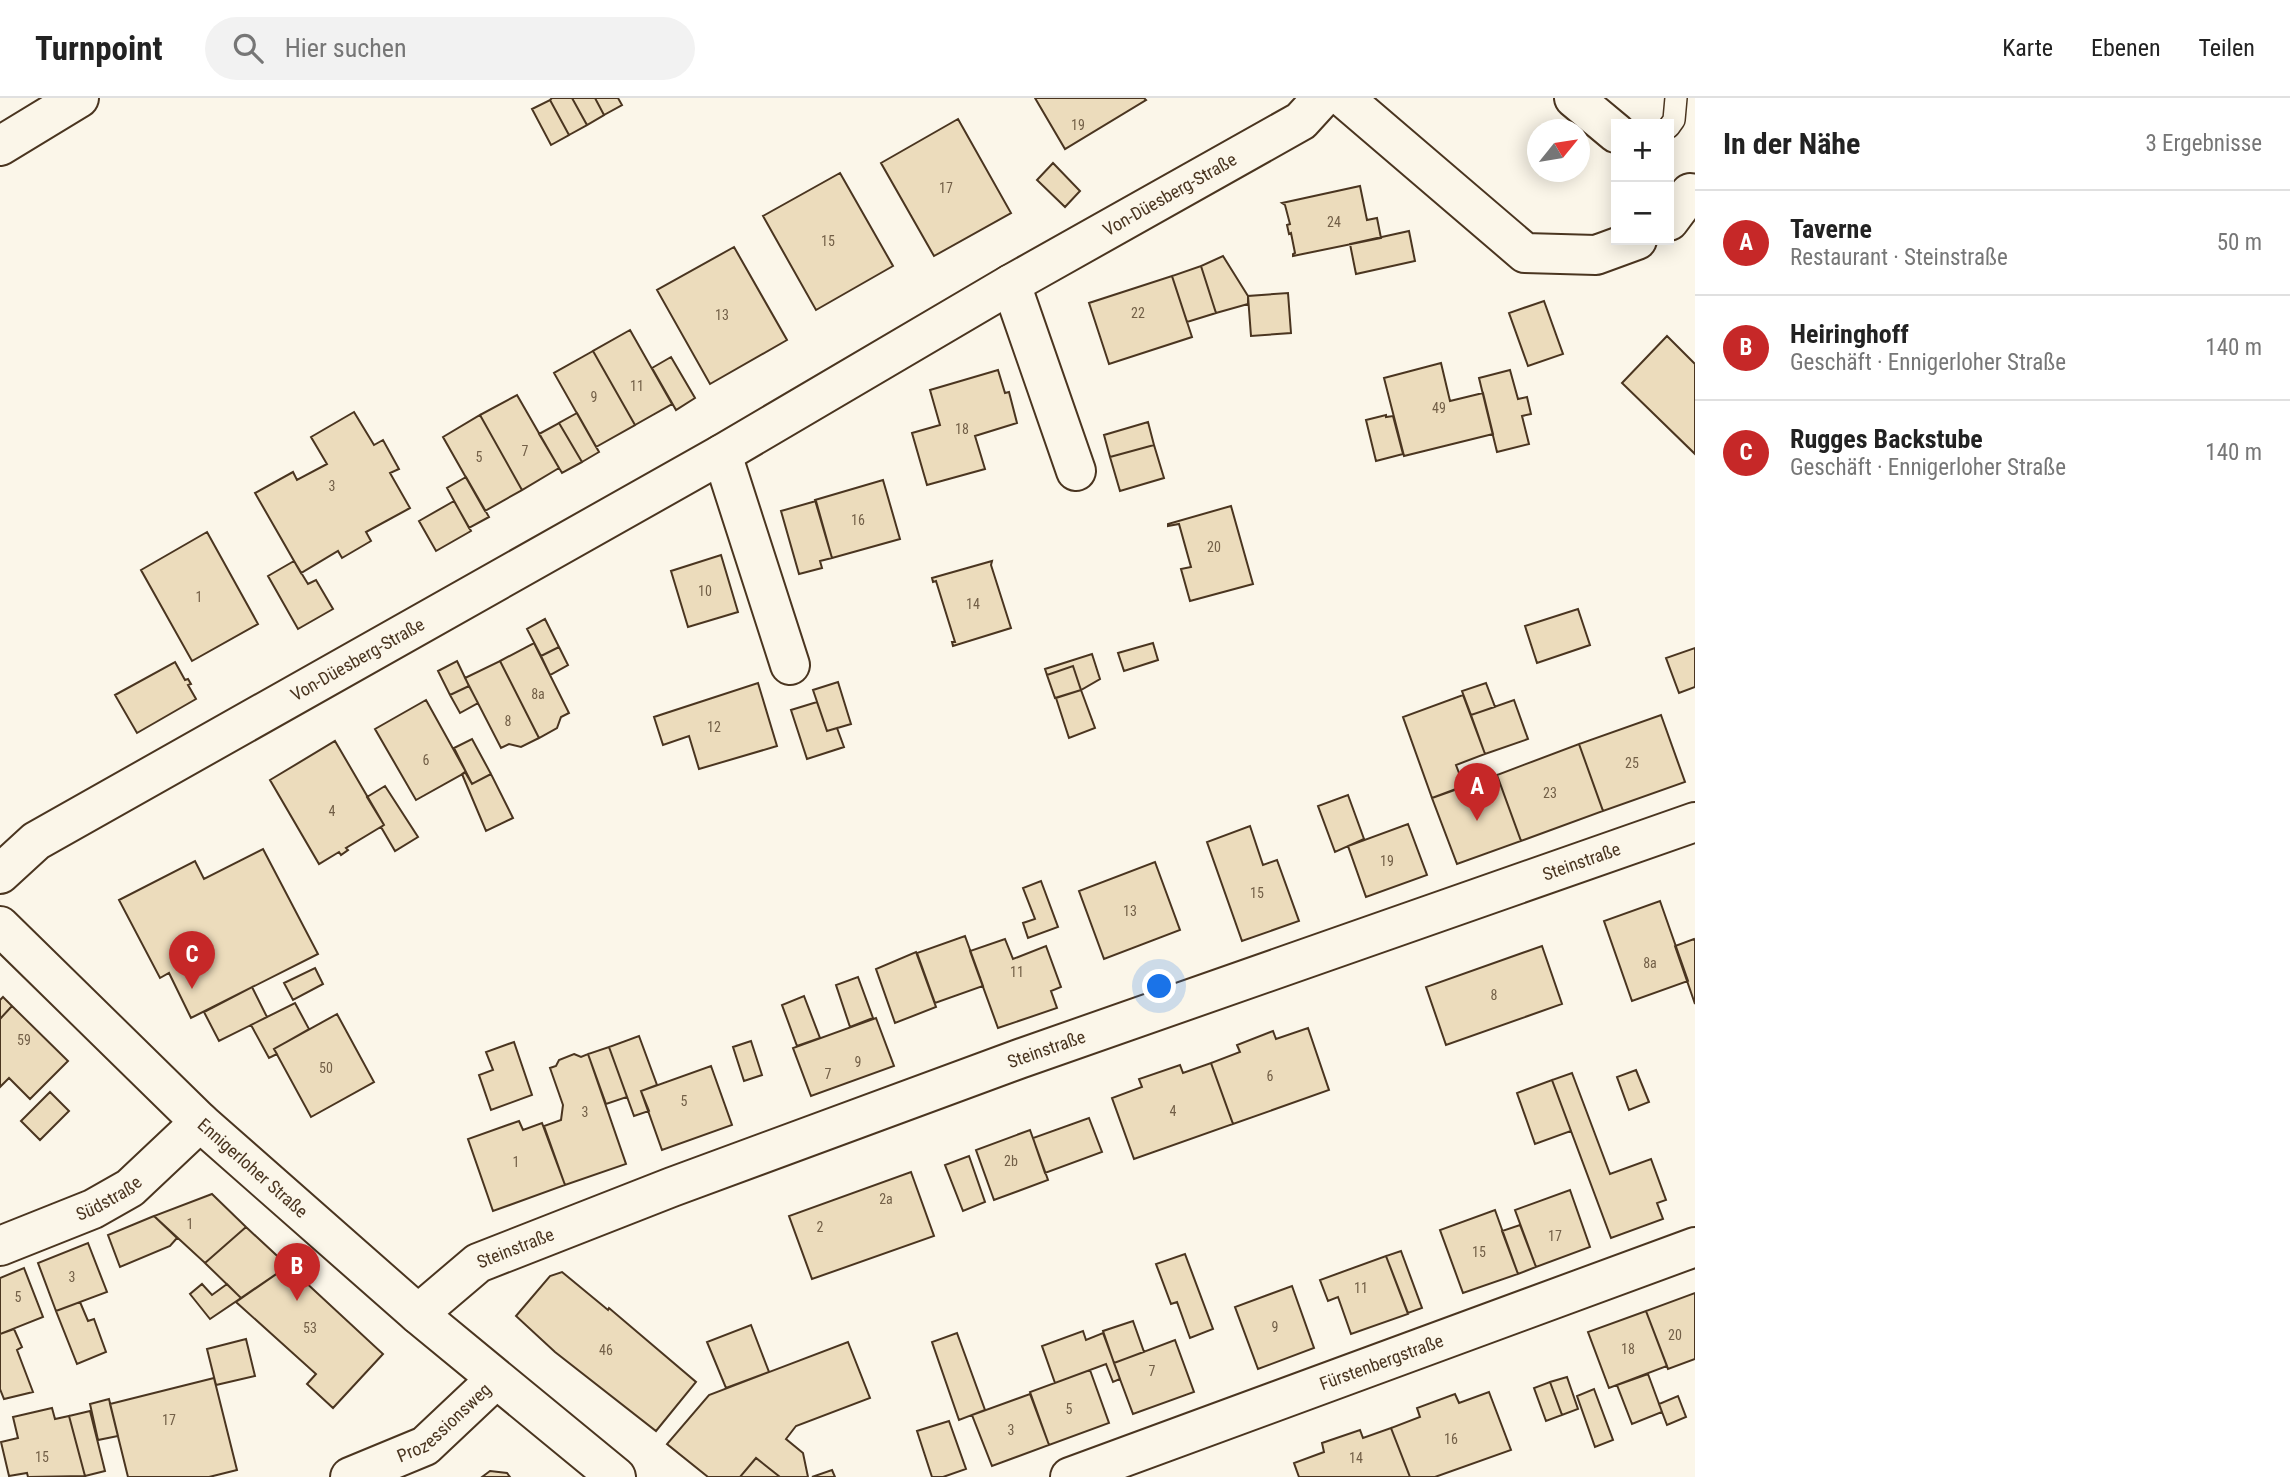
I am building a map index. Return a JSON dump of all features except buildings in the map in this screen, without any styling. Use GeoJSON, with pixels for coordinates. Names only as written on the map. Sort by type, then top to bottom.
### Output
{"type":"FeatureCollection","features":[{"type":"Feature","properties":{"kind":"street"},"geometry":{"type":"LineString","coordinates":[[0,146],[79,98]]}},
{"type":"Feature","properties":{"kind":"street","name":"Von-Düesberg-Straße"},"geometry":{"type":"LineString","coordinates":[[0,874],[36,841],[722,454],[1012,284],[1301,121],[1322,98]]}},
{"type":"Feature","properties":{"kind":"street"},"geometry":{"type":"LineString","coordinates":[[1344,98],[1525,253],[1596,255],[1623,245]]}},
{"type":"Feature","properties":{"kind":"street"},"geometry":{"type":"LineString","coordinates":[[1574,98],[1611,129]]}},
{"type":"Feature","properties":{"kind":"street"},"geometry":{"type":"LineString","coordinates":[[1012,284],[1076,471]]}},
{"type":"Feature","properties":{"kind":"street"},"geometry":{"type":"LineString","coordinates":[[722,454],[790,664]]}},
{"type":"Feature","properties":{"kind":"street","name":"Steinstraße"},"geometry":{"type":"LineString","coordinates":[[418,1314],[478,1264],[672,1187],[1019,1059],[1695,822]]}},
{"type":"Feature","properties":{"kind":"street","name":"Ennigerloher Straße"},"geometry":{"type":"LineString","coordinates":[[0,926],[200,1122],[495,1380],[616,1477]]}},
{"type":"Feature","properties":{"kind":"street","name":"Südstraße"},"geometry":{"type":"LineString","coordinates":[[0,1246],[93,1209],[130,1188],[200,1122]]}},
{"type":"Feature","properties":{"kind":"street","name":"Fürstenbergstraße"},"geometry":{"type":"LineString","coordinates":[[1070,1477],[1695,1247]]}},
{"type":"Feature","properties":{"kind":"street","name":"Prozessionsweg"},"geometry":{"type":"LineString","coordinates":[[350,1477],[425,1446],[495,1380]]}},
{"type":"Feature","properties":{"kind":"lane"},"geometry":{"type":"LineString","coordinates":[[1674,121],[1676,98]]}},
{"type":"Feature","properties":{"kind":"place","name":"Taverne"},"geometry":{"type":"Point","coordinates":[1477,821]}},
{"type":"Feature","properties":{"kind":"place","name":"Rugges Backstube"},"geometry":{"type":"Point","coordinates":[192,989]}},
{"type":"Feature","properties":{"kind":"place","name":"Heiringhoff"},"geometry":{"type":"Point","coordinates":[297,1301]}}]}
